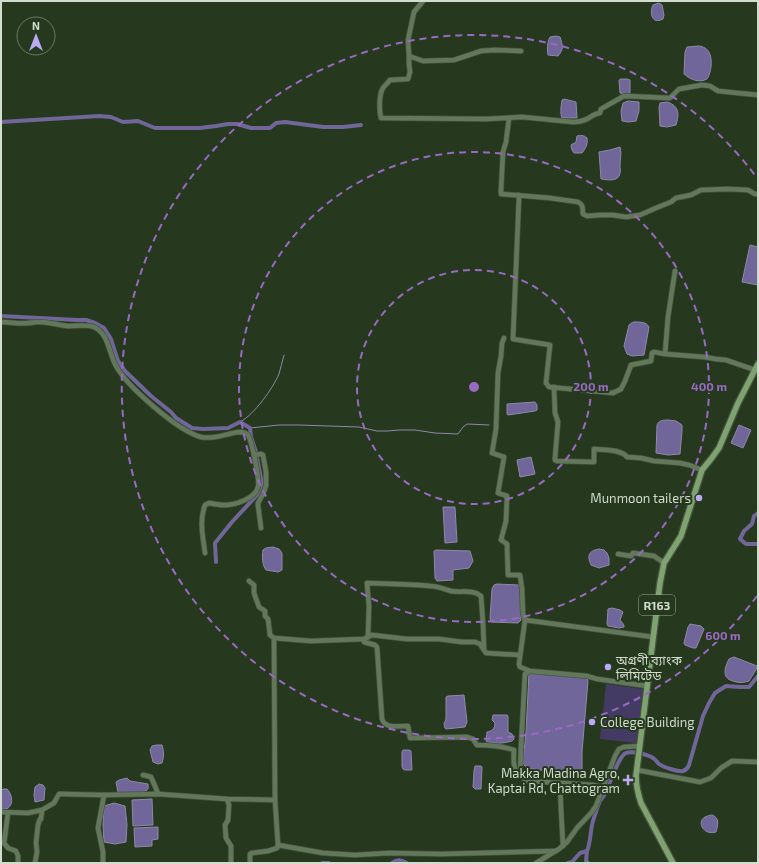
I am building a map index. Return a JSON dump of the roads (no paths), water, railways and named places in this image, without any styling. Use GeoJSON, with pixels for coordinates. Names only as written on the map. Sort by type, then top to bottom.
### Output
{"type":"FeatureCollection","features":[{"type":"Feature","properties":{"kind":"main road","name":"R163"},"geometry":{"type":"LineString","coordinates":[[673,863],[641,803],[636,784],[660,582],[664,563],[681,536],[702,470],[719,448],[738,403],[758,364]]}},
{"type":"Feature","properties":{"kind":"street"},"geometry":{"type":"LineString","coordinates":[[423,1],[414,12],[408,40],[410,72],[408,79],[390,80],[382,88],[379,112],[381,118],[465,119],[522,117],[580,122],[588,119],[594,114],[600,113],[601,109],[624,96],[670,98],[679,89],[702,84],[710,86],[718,91],[758,96]]}},
{"type":"Feature","properties":{"kind":"street"},"geometry":{"type":"LineString","coordinates":[[409,56],[423,60],[454,60],[481,51],[521,50]]}},
{"type":"Feature","properties":{"kind":"street"},"geometry":{"type":"LineString","coordinates":[[509,118],[506,142],[503,152],[501,194],[578,202],[583,206],[583,214],[587,216],[613,215],[626,217],[640,215],[671,202],[676,198],[691,195],[701,190],[748,190],[754,194],[758,194]]}},
{"type":"Feature","properties":{"kind":"street"},"geometry":{"type":"LineString","coordinates":[[518,195],[513,339],[550,345],[546,383],[549,387],[612,393],[621,389],[631,364],[651,361],[652,353],[654,352],[726,360],[755,370]]}},
{"type":"Feature","properties":{"kind":"street"},"geometry":{"type":"LineString","coordinates":[[665,354],[668,317],[675,271]]}},
{"type":"Feature","properties":{"kind":"street"},"geometry":{"type":"LineString","coordinates":[[1,322],[47,322],[65,326],[94,327],[106,340],[114,363],[129,384],[156,409],[182,428],[193,434],[207,438],[234,432],[245,432],[248,436],[254,455],[258,488],[252,497],[241,502],[226,506],[208,503],[205,505],[202,513],[205,553]]}},
{"type":"Feature","properties":{"kind":"street"},"geometry":{"type":"LineString","coordinates":[[504,338],[498,373],[496,430],[492,453],[504,456],[498,493],[507,496],[506,521],[501,540],[507,544],[508,575],[520,575],[522,589],[523,614],[525,620],[520,655],[520,667],[530,671],[587,676],[597,679],[647,686]]}},
{"type":"Feature","properties":{"kind":"street"},"geometry":{"type":"LineString","coordinates":[[554,387],[555,413],[558,422],[556,461],[594,462],[594,449],[611,450],[625,454],[627,457],[680,463],[702,470]]}},
{"type":"Feature","properties":{"kind":"street"},"geometry":{"type":"LineString","coordinates":[[254,455],[263,455],[266,472],[266,486],[258,503],[261,528]]}},
{"type":"Feature","properties":{"kind":"street"},"geometry":{"type":"LineString","coordinates":[[618,554],[631,556],[634,553],[654,556],[664,563]]}},
{"type":"Feature","properties":{"kind":"street"},"geometry":{"type":"LineString","coordinates":[[249,581],[254,585],[254,593],[259,607],[265,611],[265,616],[268,619],[270,635],[274,638],[311,641],[366,638],[372,635],[439,639],[475,642],[480,644],[486,653],[520,655]]}},
{"type":"Feature","properties":{"kind":"street"},"geometry":{"type":"LineString","coordinates":[[484,651],[481,596],[478,593],[451,591],[430,586],[367,583],[369,606],[366,638],[364,642],[377,647],[381,716],[384,724],[390,726],[408,726],[410,738],[467,737],[473,739],[477,746],[486,745],[509,748],[514,750],[513,763],[515,770],[520,777],[528,780],[602,787]]}},
{"type":"Feature","properties":{"kind":"street"},"geometry":{"type":"LineString","coordinates":[[525,620],[653,637]]}},
{"type":"Feature","properties":{"kind":"street"},"geometry":{"type":"LineString","coordinates":[[274,638],[275,800],[278,845]]}},
{"type":"Feature","properties":{"kind":"street"},"geometry":{"type":"LineString","coordinates":[[520,777],[524,680],[525,674],[530,671]]}},
{"type":"Feature","properties":{"kind":"street"},"geometry":{"type":"LineString","coordinates":[[536,863],[563,846],[591,813],[596,806],[602,787],[619,749],[624,747],[640,747]]}},
{"type":"Feature","properties":{"kind":"street"},"geometry":{"type":"LineString","coordinates":[[637,770],[700,782],[711,778],[721,768],[732,761],[758,762]]}},
{"type":"Feature","properties":{"kind":"street"},"geometry":{"type":"LineString","coordinates":[[142,775],[151,776],[158,794]]}},
{"type":"Feature","properties":{"kind":"street"},"geometry":{"type":"LineString","coordinates":[[560,783],[563,846]]}},
{"type":"Feature","properties":{"kind":"street"},"geometry":{"type":"LineString","coordinates":[[1,812],[28,814],[42,810],[54,803],[59,794],[158,794],[227,799],[275,800]]}},
{"type":"Feature","properties":{"kind":"street"},"geometry":{"type":"LineString","coordinates":[[103,863],[103,852],[98,828],[104,795]]}},
{"type":"Feature","properties":{"kind":"street"},"geometry":{"type":"LineString","coordinates":[[227,799],[229,805],[228,820],[225,825],[226,838],[231,846],[231,863]]}},
{"type":"Feature","properties":{"kind":"street"},"geometry":{"type":"LineString","coordinates":[[35,863],[38,825],[40,819],[42,819],[42,810]]}},
{"type":"Feature","properties":{"kind":"street"},"geometry":{"type":"LineString","coordinates":[[8,813],[4,843],[8,848],[16,851],[18,863]]}},
{"type":"Feature","properties":{"kind":"street"},"geometry":{"type":"LineString","coordinates":[[278,845],[323,853],[356,855],[389,853],[441,854],[556,851]]}},
{"type":"Feature","properties":{"kind":"street"},"geometry":{"type":"LineString","coordinates":[[250,863],[250,854],[268,851],[276,848],[278,845]]}},
{"type":"Feature","properties":{"kind":"waterway"},"geometry":{"type":"LineString","coordinates":[[1,122],[99,116],[111,117],[123,122],[138,121],[155,128],[200,128],[228,124],[237,124],[251,128],[270,128],[276,123],[285,122],[323,127],[361,125]]}},
{"type":"Feature","properties":{"kind":"waterway"},"geometry":{"type":"LineString","coordinates":[[1,316],[86,320],[95,323],[104,328],[111,339],[118,361],[125,371],[176,418],[192,428],[228,428],[240,422],[250,428],[262,484],[258,494],[215,543],[216,562]]}},
{"type":"Feature","properties":{"kind":"waterway"},"geometry":{"type":"LineString","coordinates":[[240,422],[251,414],[268,393],[279,374],[284,355]]}},
{"type":"Feature","properties":{"kind":"waterway"},"geometry":{"type":"LineString","coordinates":[[250,428],[279,425],[299,425],[359,427],[377,431],[415,430],[458,434],[467,424],[489,425]]}},
{"type":"Feature","properties":{"kind":"waterway"},"geometry":{"type":"LineString","coordinates":[[758,513],[754,516],[752,524],[744,531],[740,539],[746,544],[758,544]]}},
{"type":"Feature","properties":{"kind":"waterway"},"geometry":{"type":"LineString","coordinates":[[568,863],[572,862],[580,853],[587,851],[592,825],[598,806],[623,755],[629,752],[643,754],[653,758],[659,764],[667,768],[678,771],[685,770],[689,765],[703,716],[715,693],[726,686],[749,687],[758,676]]}},
{"type":"Feature","properties":{"kind":"waterway"},"geometry":{"type":"LineString","coordinates":[[587,851],[586,861],[588,863]]}},
{"type":"Feature","properties":{"kind":"waterway"},"geometry":{"type":"LineString","coordinates":[[392,863],[399,860],[407,863]]}},
{"type":"Feature","properties":{"kind":"waterway"},"geometry":{"type":"LineString","coordinates":[[322,863],[329,863]]}},
{"type":"Feature","properties":{"kind":"place","name":"Munmoon tailers"},"geometry":{"type":"Point","coordinates":[699,498]}},
{"type":"Feature","properties":{"kind":"place","name":"অগ্রণী ব্যাংক লিমিটেড"},"geometry":{"type":"Point","coordinates":[608,667]}},
{"type":"Feature","properties":{"kind":"place","name":"College Building"},"geometry":{"type":"Point","coordinates":[592,722]}},
{"type":"Feature","properties":{"kind":"place","name":"Makka Madina Agro, Kaptai Rd, Chattogram"},"geometry":{"type":"Point","coordinates":[628,780]}}]}
